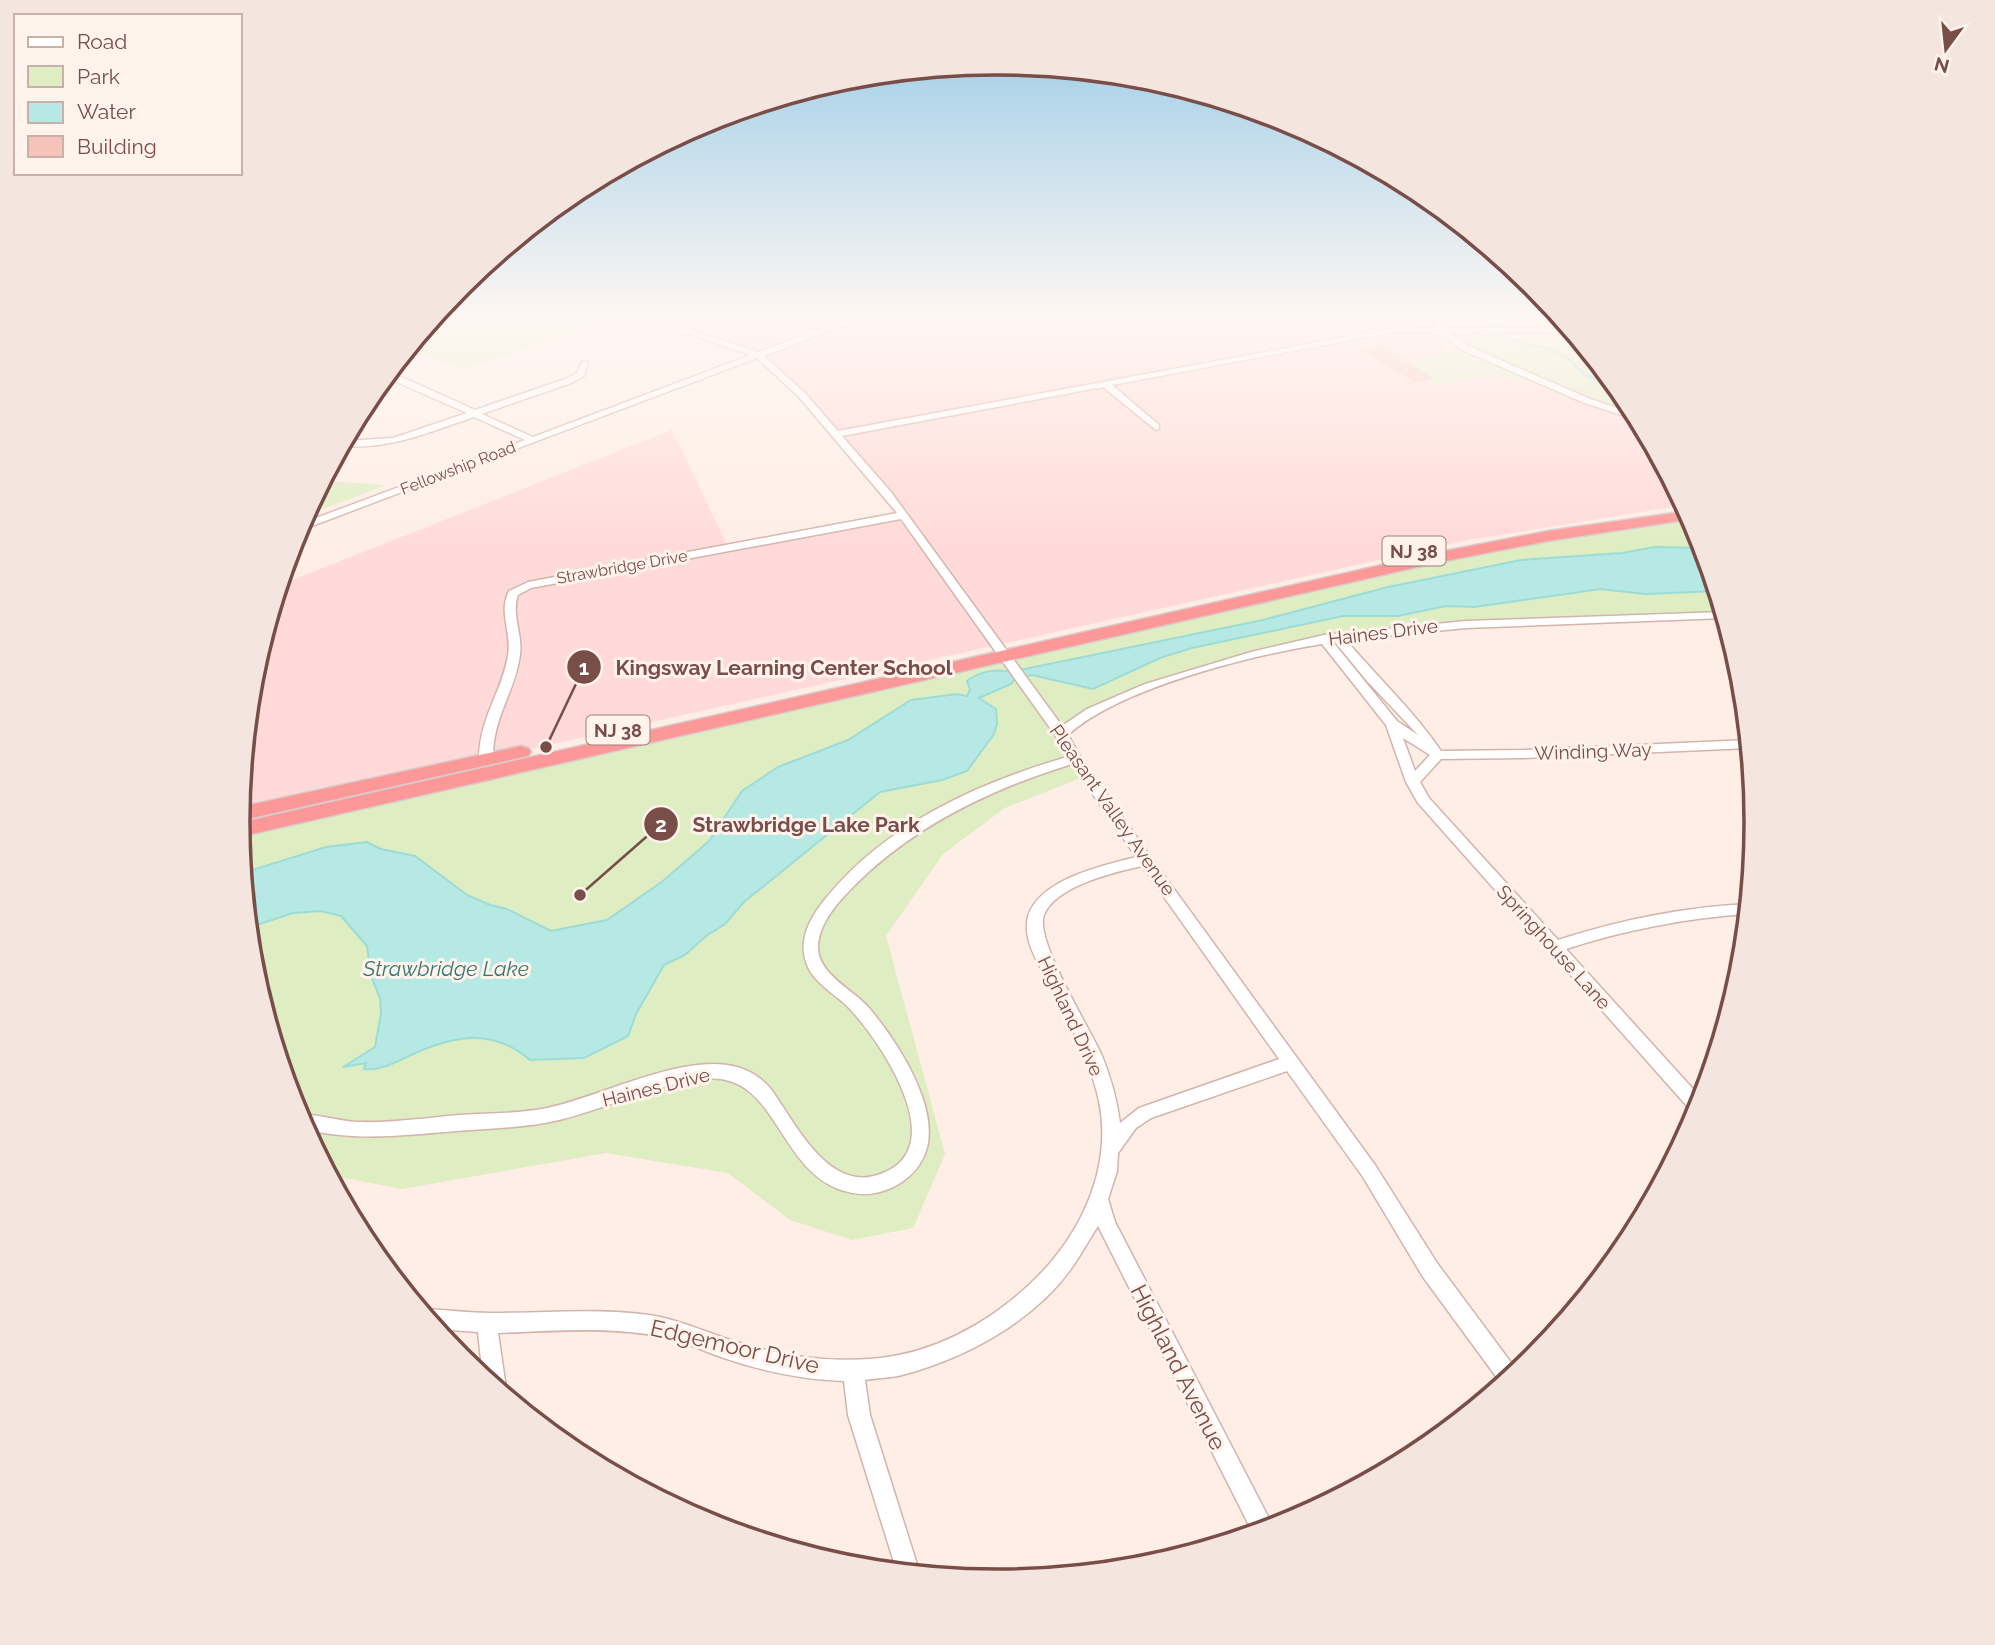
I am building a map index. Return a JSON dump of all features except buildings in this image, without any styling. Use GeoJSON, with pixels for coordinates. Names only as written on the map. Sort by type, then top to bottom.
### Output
{"type":"FeatureCollection","features":[{"type":"Feature","properties":{"kind":"highway","name":"NJ 38"},"geometry":{"type":"LineString","coordinates":[[250,811],[486,760],[1009,662],[1468,540],[1675,507]]}},
{"type":"Feature","properties":{"kind":"highway","name":"NJ 38"},"geometry":{"type":"LineString","coordinates":[[250,828],[1009,662],[1489,547],[1679,517]]}},
{"type":"Feature","properties":{"kind":"street"},"geometry":{"type":"LineString","coordinates":[[437,396],[474,415]]}},
{"type":"Feature","properties":{"kind":"street"},"geometry":{"type":"LineString","coordinates":[[353,444],[395,441],[525,396]]}},
{"type":"Feature","properties":{"kind":"street","name":"Fellowship Road"},"geometry":{"type":"LineString","coordinates":[[313,523],[650,396]]}},
{"type":"Feature","properties":{"kind":"street","name":"Pleasant Valley Avenue"},"geometry":{"type":"LineString","coordinates":[[802,396],[838,434],[903,515],[1061,734],[1075,759],[1145,859],[1368,1171],[1430,1270],[1505,1371]]}},
{"type":"Feature","properties":{"kind":"street"},"geometry":{"type":"LineString","coordinates":[[838,434],[1042,396]]}},
{"type":"Feature","properties":{"kind":"street"},"geometry":{"type":"LineString","coordinates":[[1119,396],[1156,427]]}},
{"type":"Feature","properties":{"kind":"street"},"geometry":{"type":"LineString","coordinates":[[1574,396],[1623,414]]}},
{"type":"Feature","properties":{"kind":"street"},"geometry":{"type":"LineString","coordinates":[[474,415],[472,418],[528,442]]}},
{"type":"Feature","properties":{"kind":"street","name":"Strawbridge Drive"},"geometry":{"type":"LineString","coordinates":[[486,760],[485,733],[514,656],[510,610],[513,593],[528,585],[903,515]]}},
{"type":"Feature","properties":{"kind":"street","name":"Haines Drive"},"geometry":{"type":"LineString","coordinates":[[1061,734],[1075,721],[1099,706],[1198,669],[1266,650],[1331,638],[1488,621],[1715,615]]}},
{"type":"Feature","properties":{"kind":"street"},"geometry":{"type":"LineString","coordinates":[[1331,638],[1428,739],[1437,755],[1413,782]]}},
{"type":"Feature","properties":{"kind":"street","name":"Springhouse Lane"},"geometry":{"type":"LineString","coordinates":[[1331,638],[1392,724],[1413,782],[1432,811],[1691,1100]]}},
{"type":"Feature","properties":{"kind":"street","name":"Springhouse Lane"},"geometry":{"type":"LineString","coordinates":[[1392,724],[1437,755]]}},
{"type":"Feature","properties":{"kind":"street","name":"Winding Way"},"geometry":{"type":"LineString","coordinates":[[1437,755],[1740,744]]}},
{"type":"Feature","properties":{"kind":"street","name":"Haines Drive"},"geometry":{"type":"LineString","coordinates":[[314,1123],[366,1130],[511,1121],[580,1107],[677,1077],[727,1071],[761,1089],[807,1157],[830,1178],[844,1185],[860,1187],[894,1178],[908,1169],[920,1144],[918,1115],[883,1037],[852,1001],[814,965],[810,950],[811,932],[841,891],[907,834],[997,785],[1075,759]]}},
{"type":"Feature","properties":{"kind":"street","name":"Highland Drive"},"geometry":{"type":"LineString","coordinates":[[1100,1201],[1111,1149],[1111,1121],[1097,1067],[1041,952],[1034,924],[1044,901],[1056,891],[1101,872],[1145,859]]}},
{"type":"Feature","properties":{"kind":"street"},"geometry":{"type":"LineString","coordinates":[[1554,947],[1637,923],[1694,913],[1739,910]]}},
{"type":"Feature","properties":{"kind":"street"},"geometry":{"type":"LineString","coordinates":[[1111,1149],[1130,1123],[1145,1114],[1289,1063]]}},
{"type":"Feature","properties":{"kind":"street","name":"Edgemoor Drive"},"geometry":{"type":"LineString","coordinates":[[440,1320],[487,1323],[597,1321],[651,1325],[775,1361],[853,1371],[905,1365],[956,1345],[1004,1319],[1044,1287],[1060,1269],[1100,1201]]}},
{"type":"Feature","properties":{"kind":"street","name":"Highland Avenue"},"geometry":{"type":"LineString","coordinates":[[1100,1201],[1106,1224],[1259,1522]]}},
{"type":"Feature","properties":{"kind":"street"},"geometry":{"type":"LineString","coordinates":[[487,1323],[493,1373]]}},
{"type":"Feature","properties":{"kind":"street"},"geometry":{"type":"LineString","coordinates":[[853,1371],[859,1415],[905,1564]]}},
{"type":"Feature","properties":{"kind":"shaded area"},"geometry":{"type":"Polygon","coordinates":[[[799,396],[1611,396],[1645,449],[1675,507],[1468,540],[250,811],[257,725],[265,677],[290,581],[672,430],[728,547],[903,515],[838,434],[799,396]]]}},
{"type":"Feature","properties":{"kind":"green space"},"geometry":{"type":"Polygon","coordinates":[[[1576,396],[1611,396],[1619,408],[1576,396]]]}},
{"type":"Feature","properties":{"kind":"green space"},"geometry":{"type":"Polygon","coordinates":[[[333,482],[387,485],[319,510],[333,482]]]}},
{"type":"Feature","properties":{"kind":"green space"},"geometry":{"type":"Polygon","coordinates":[[[1679,517],[1715,615],[1516,621],[1377,632],[1308,643],[1241,658],[1174,678],[1101,708],[1062,735],[1088,775],[1005,808],[943,854],[886,936],[945,1154],[913,1228],[852,1240],[790,1220],[728,1173],[606,1153],[402,1189],[340,1177],[327,1153],[290,1063],[276,1016],[257,920],[250,827],[1577,531],[1679,517]]]}},
{"type":"Feature","properties":{"kind":"water","name":"Strawbridge Lake"},"geometry":{"type":"Polygon","coordinates":[[[1655,547],[1692,548],[1708,591],[1645,594],[1601,589],[1474,607],[1446,606],[1398,616],[1343,616],[1192,648],[1160,658],[1093,689],[1032,675],[1015,679],[1011,684],[979,698],[996,709],[997,724],[994,734],[967,771],[942,780],[880,792],[744,902],[725,924],[706,936],[685,955],[664,965],[636,1014],[628,1036],[584,1058],[530,1060],[502,1043],[473,1038],[458,1039],[427,1048],[376,1069],[364,1069],[366,1063],[343,1067],[375,1047],[381,1014],[380,998],[371,976],[367,946],[341,916],[321,911],[293,913],[258,925],[252,870],[326,847],[367,842],[381,849],[415,856],[467,895],[507,909],[551,931],[607,920],[663,881],[709,841],[742,791],[778,767],[848,740],[911,700],[957,694],[967,696],[970,690],[967,681],[982,673],[999,670],[1010,672],[1263,620],[1388,587],[1521,560],[1622,553],[1655,547]]]}},
{"type":"Feature","properties":{"kind":"place","name":"Kingsway Learning Center School"},"geometry":{"type":"Point","coordinates":[546,747]}},
{"type":"Feature","properties":{"kind":"place","name":"Strawbridge Lake Park"},"geometry":{"type":"Point","coordinates":[580,895]}}]}
